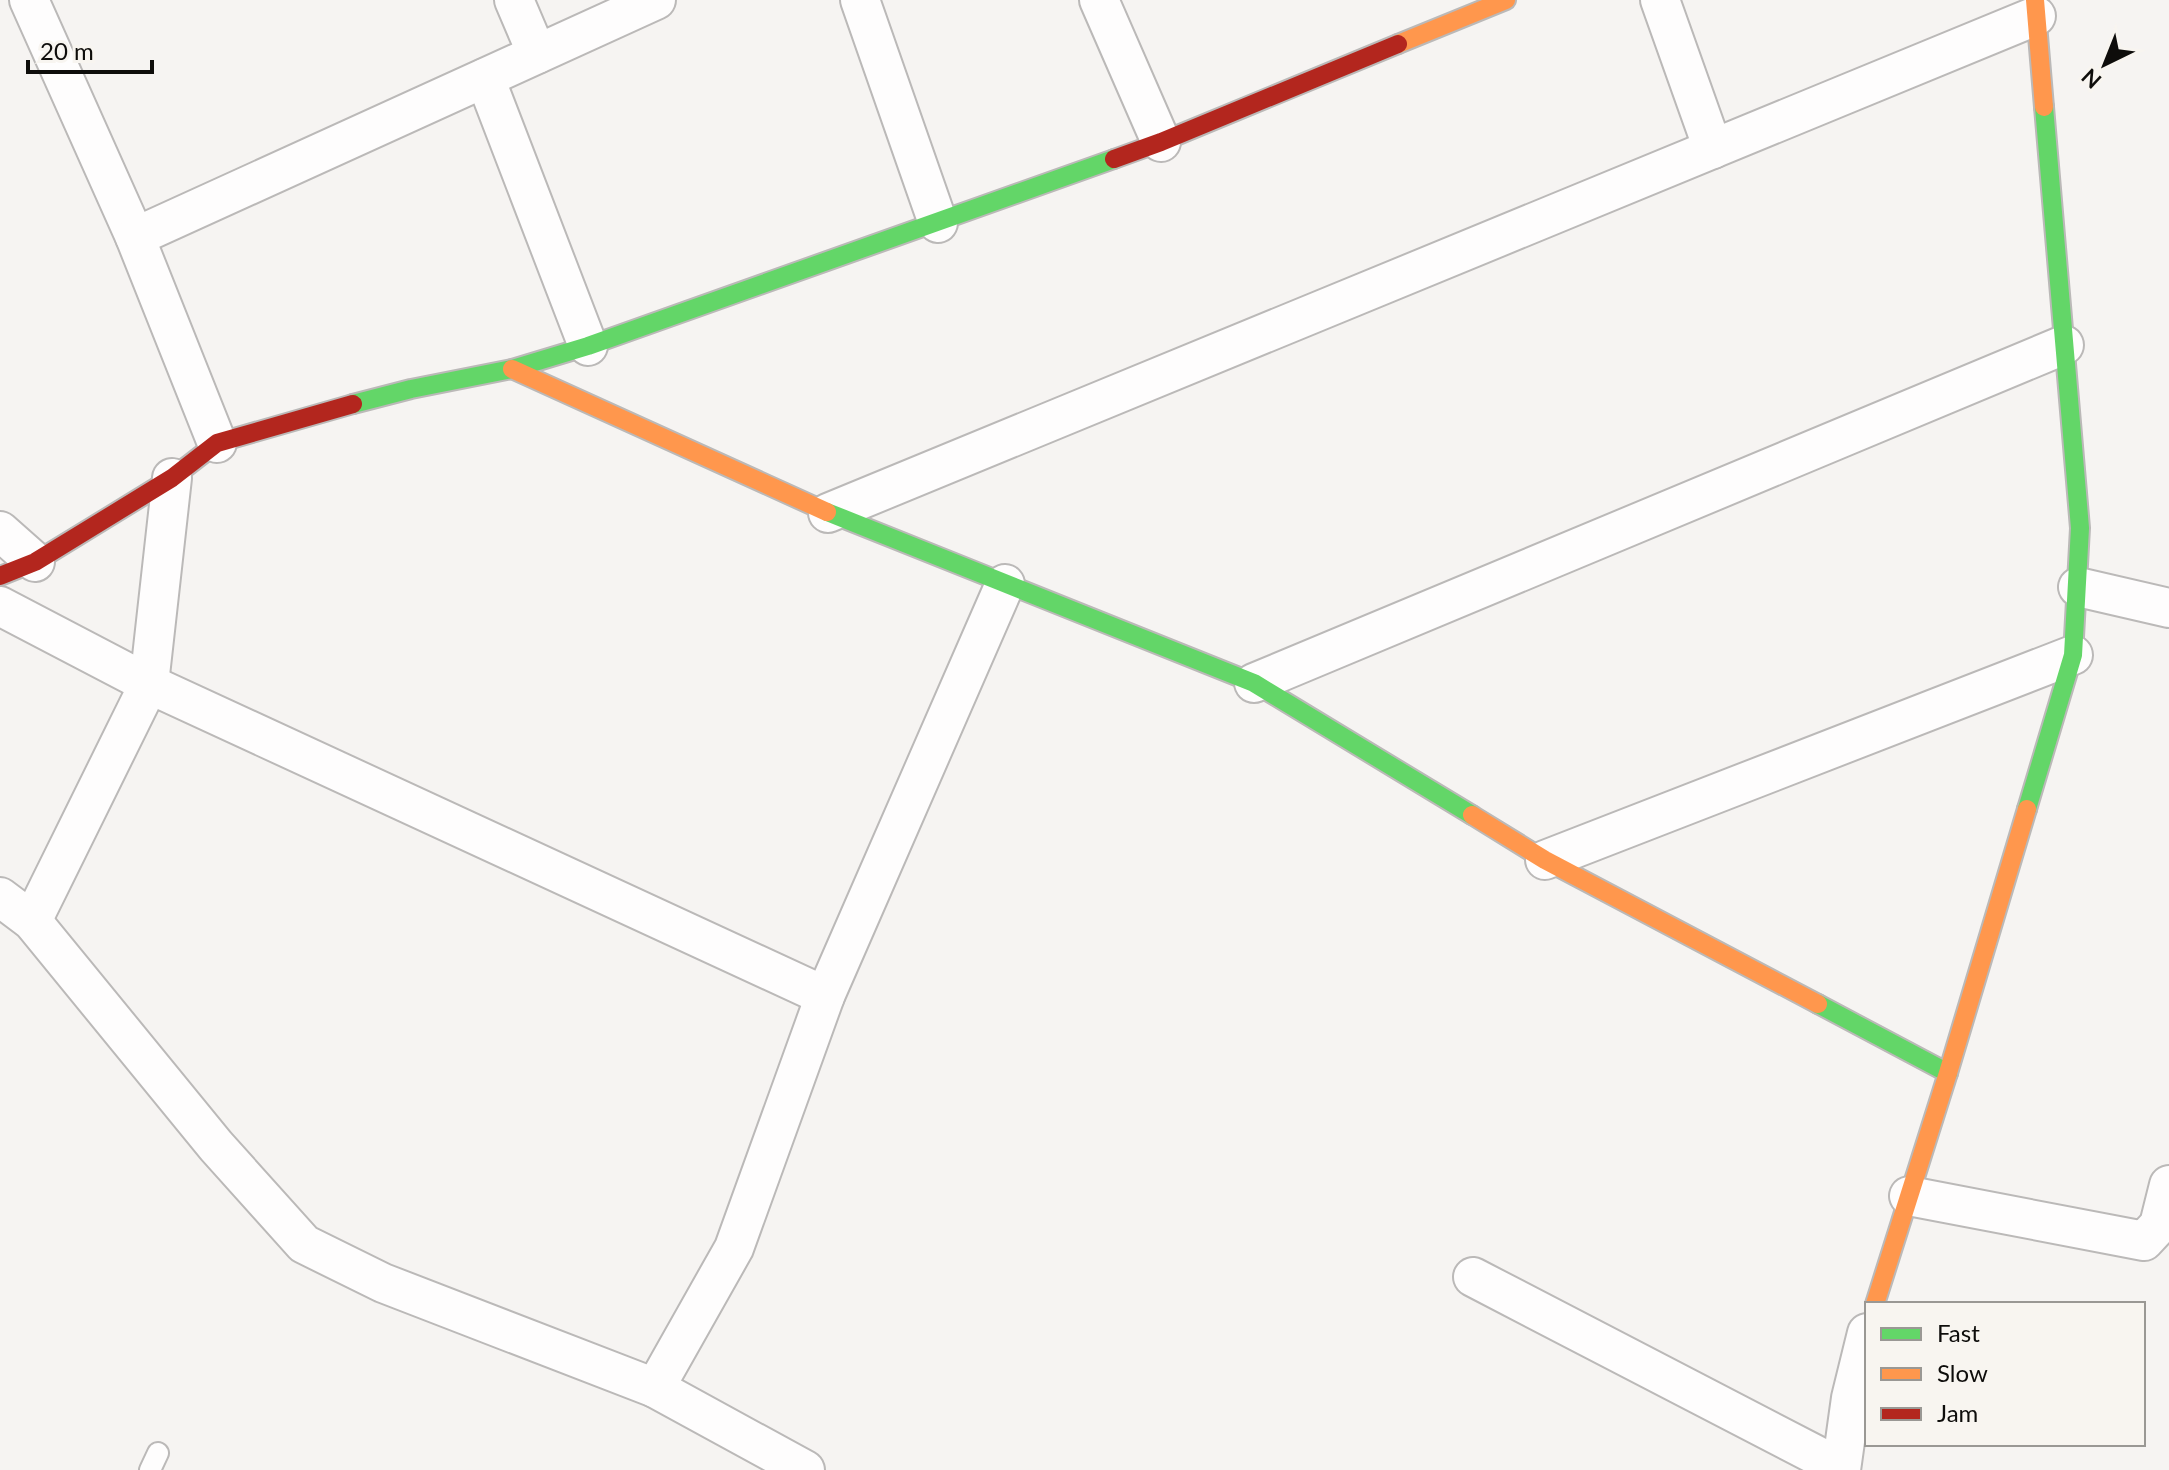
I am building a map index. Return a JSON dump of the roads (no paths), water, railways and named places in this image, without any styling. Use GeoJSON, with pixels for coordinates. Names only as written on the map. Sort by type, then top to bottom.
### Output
{"type":"FeatureCollection","features":[{"type":"Feature","properties":{"kind":"street"},"geometry":{"type":"LineString","coordinates":[[29,0],[135,237],[217,443]]}},
{"type":"Feature","properties":{"kind":"street"},"geometry":{"type":"LineString","coordinates":[[514,0],[537,54]]}},
{"type":"Feature","properties":{"kind":"street"},"geometry":{"type":"LineString","coordinates":[[135,237],[656,0]]}},
{"type":"Feature","properties":{"kind":"street"},"geometry":{"type":"LineString","coordinates":[[860,0],[938,223]]}},
{"type":"Feature","properties":{"kind":"street"},"geometry":{"type":"LineString","coordinates":[[1099,0],[1161,142]]}},
{"type":"Feature","properties":{"kind":"street"},"geometry":{"type":"LineString","coordinates":[[0,576],[35,562],[172,478],[217,443],[411,389],[512,369],[588,346],[1161,142],[1506,0]]}},
{"type":"Feature","properties":{"kind":"street"},"geometry":{"type":"LineString","coordinates":[[1660,0],[1713,149]]}},
{"type":"Feature","properties":{"kind":"street"},"geometry":{"type":"LineString","coordinates":[[828,513],[1713,149],[2036,8],[2080,528],[2073,655],[1948,1073],[1876,1302]]}},
{"type":"Feature","properties":{"kind":"street"},"geometry":{"type":"LineString","coordinates":[[485,78],[588,346]]}},
{"type":"Feature","properties":{"kind":"street"},"geometry":{"type":"LineString","coordinates":[[1254,683],[2064,345]]}},
{"type":"Feature","properties":{"kind":"street"},"geometry":{"type":"LineString","coordinates":[[512,369],[828,513],[1254,683],[1545,860],[1948,1073]]}},
{"type":"Feature","properties":{"kind":"street"},"geometry":{"type":"LineString","coordinates":[[32,921],[149,684],[172,478]]}},
{"type":"Feature","properties":{"kind":"street"},"geometry":{"type":"LineString","coordinates":[[0,531],[35,562]]}},
{"type":"Feature","properties":{"kind":"street"},"geometry":{"type":"LineString","coordinates":[[655,1388],[734,1248],[825,996],[1005,584]]}},
{"type":"Feature","properties":{"kind":"street"},"geometry":{"type":"LineString","coordinates":[[2078,587],[2169,608]]}},
{"type":"Feature","properties":{"kind":"street"},"geometry":{"type":"LineString","coordinates":[[0,606],[149,684],[825,996]]}},
{"type":"Feature","properties":{"kind":"street"},"geometry":{"type":"LineString","coordinates":[[1545,860],[2073,655]]}},
{"type":"Feature","properties":{"kind":"street"},"geometry":{"type":"LineString","coordinates":[[0,897],[32,921],[216,1146],[304,1244],[383,1283],[655,1388],[805,1470]]}},
{"type":"Feature","properties":{"kind":"street"},"geometry":{"type":"LineString","coordinates":[[1909,1196],[2144,1241],[2159,1225],[2169,1185]]}},
{"type":"Feature","properties":{"kind":"street"},"geometry":{"type":"LineString","coordinates":[[1473,1277],[1841,1469],[1851,1398],[1865,1341]]}}]}
